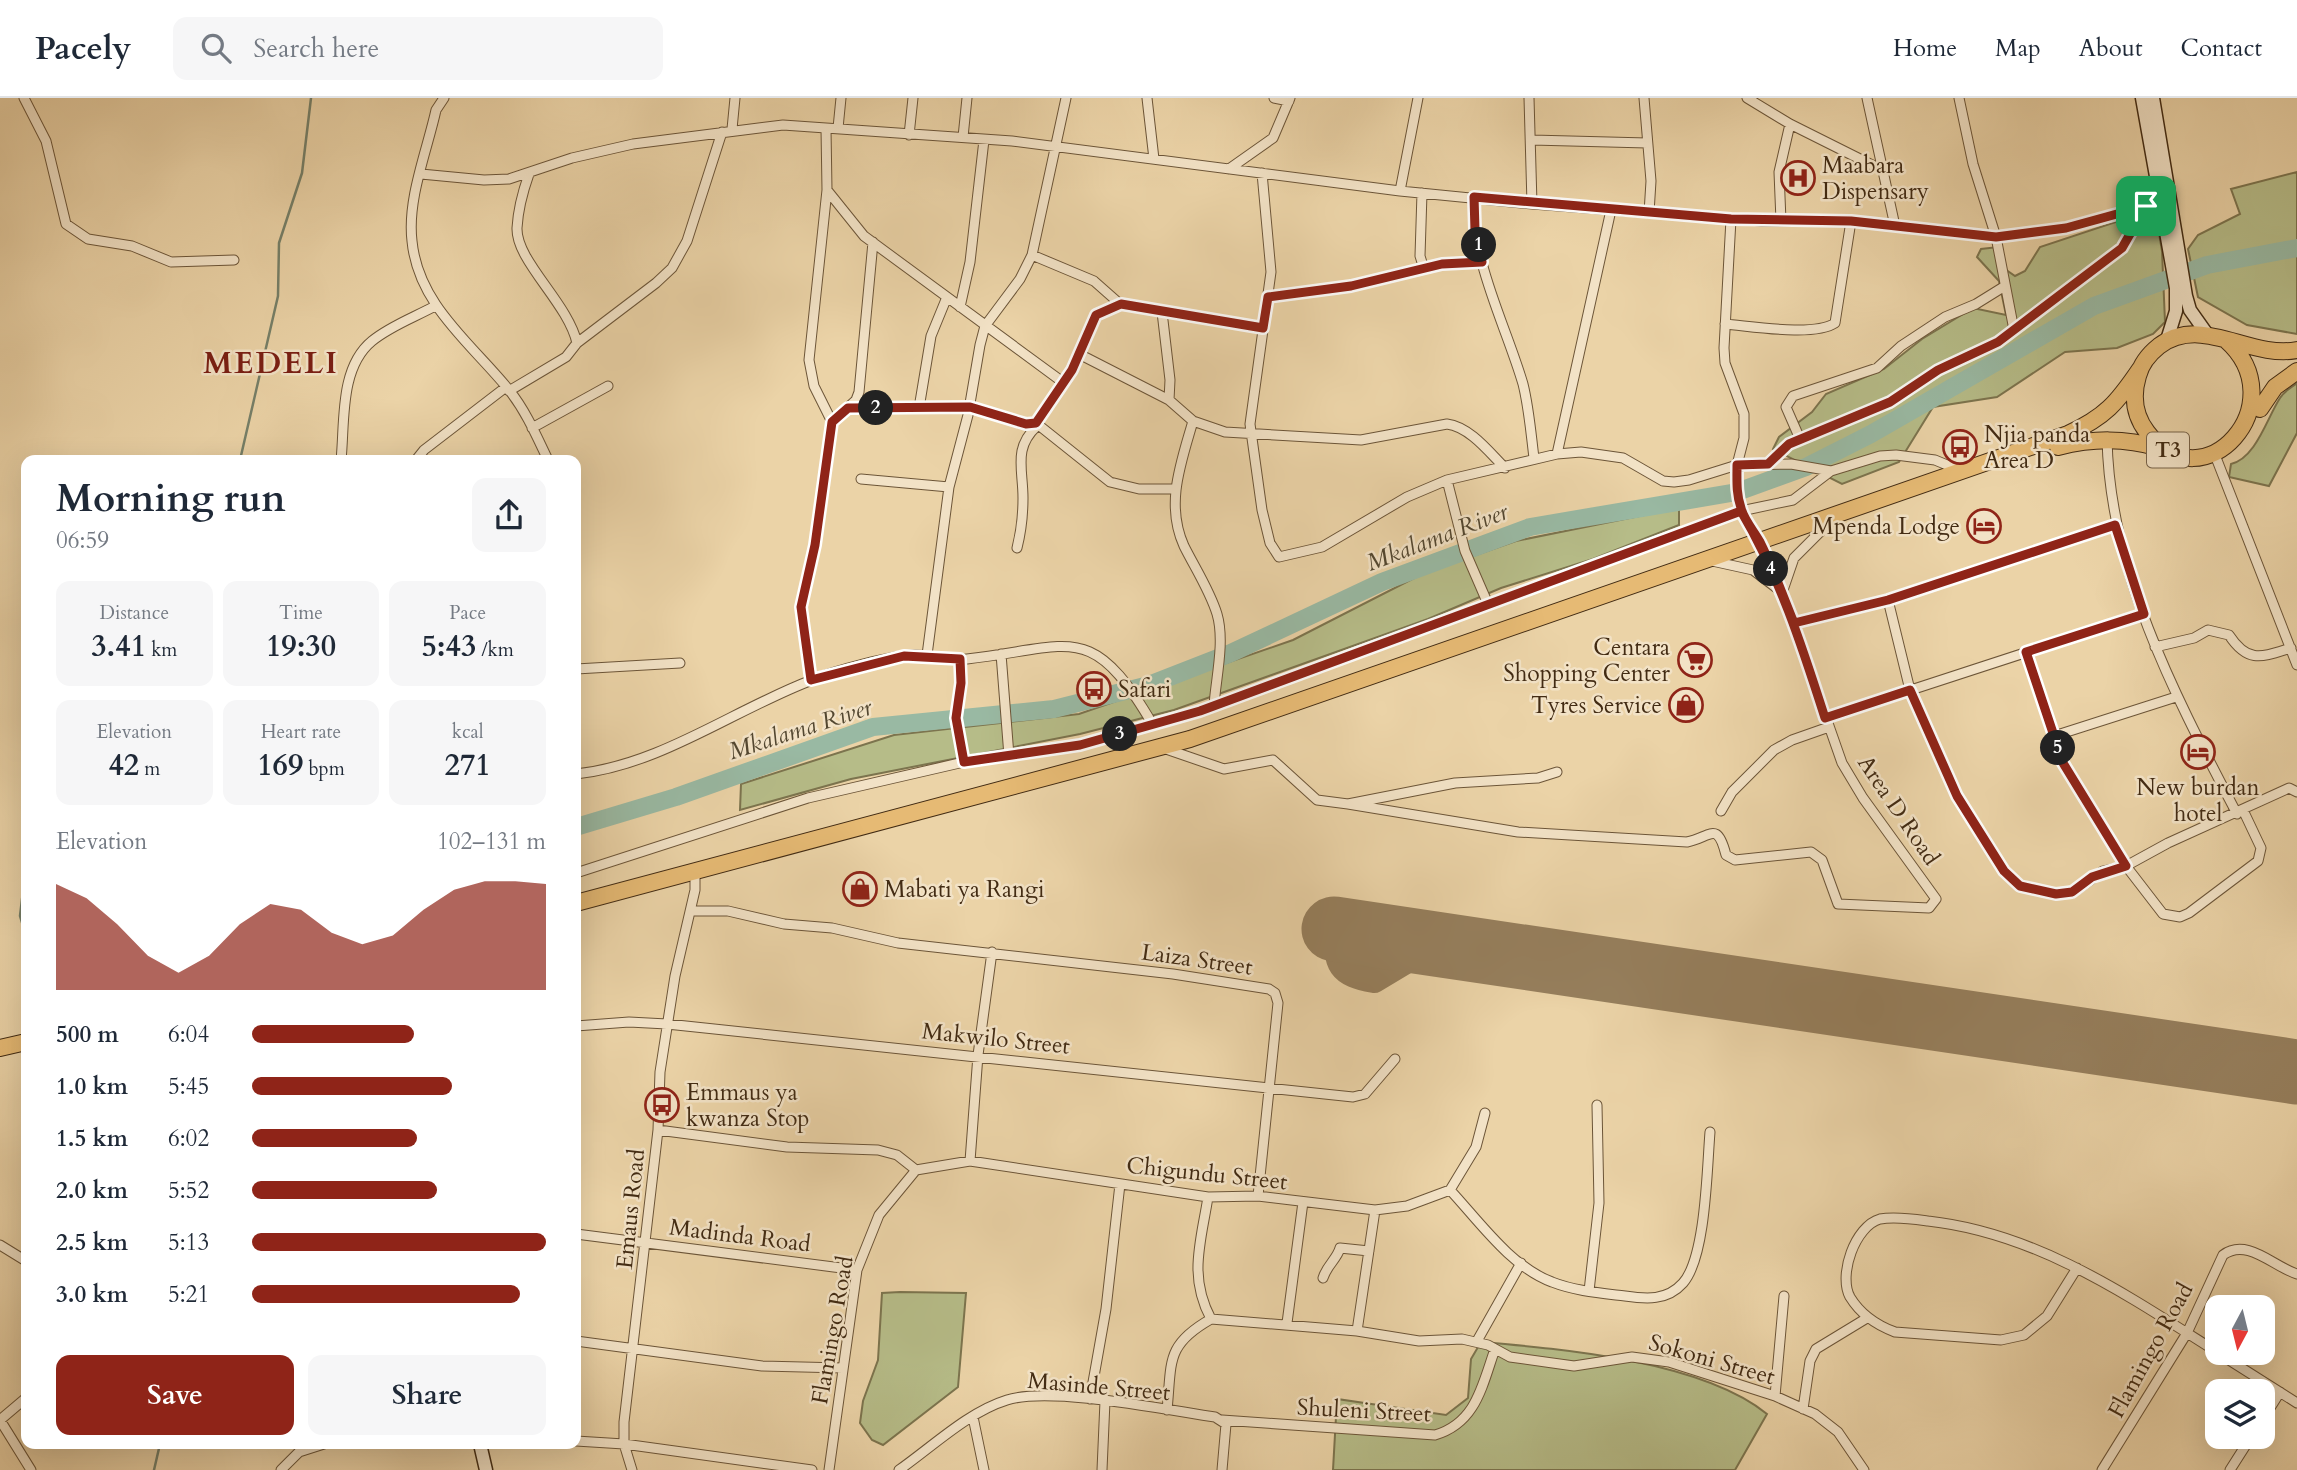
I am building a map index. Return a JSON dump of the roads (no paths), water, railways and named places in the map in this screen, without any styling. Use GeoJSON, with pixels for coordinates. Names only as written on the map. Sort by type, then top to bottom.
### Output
{"type":"FeatureCollection","features":[{"type":"Feature","properties":{"kind":"highway"},"geometry":{"type":"LineString","coordinates":[[2167,340],[2180,335],[2207,334],[2272,352],[2297,350]]}},
{"type":"Feature","properties":{"kind":"highway","name":"T3"},"geometry":{"type":"LineString","coordinates":[[581,902],[695,869],[1162,748],[1281,710],[1967,471],[2098,421],[2116,404],[2147,358],[2167,340]]}},
{"type":"Feature","properties":{"kind":"highway"},"geometry":{"type":"LineString","coordinates":[[2226,340],[2250,363],[2257,378],[2258,411]]}},
{"type":"Feature","properties":{"kind":"highway","name":"T3"},"geometry":{"type":"LineString","coordinates":[[2140,369],[2135,388],[2138,415],[2153,439],[2168,451]]}},
{"type":"Feature","properties":{"kind":"highway","name":"T3"},"geometry":{"type":"LineString","coordinates":[[1967,471],[2086,440],[2136,441],[2183,456],[2215,455],[2242,439],[2275,387],[2297,371]]}},
{"type":"Feature","properties":{"kind":"highway"},"geometry":{"type":"LineString","coordinates":[[0,1048],[21,1043]]}},
{"type":"Feature","properties":{"kind":"main road"},"geometry":{"type":"LineString","coordinates":[[2142,98],[2161,203],[2175,253]]}},
{"type":"Feature","properties":{"kind":"main road"},"geometry":{"type":"LineString","coordinates":[[2153,98],[2181,288],[2190,310],[2207,334]]}},
{"type":"Feature","properties":{"kind":"main road"},"geometry":{"type":"LineString","coordinates":[[2167,340],[2181,288]]}},
{"type":"Feature","properties":{"kind":"main road"},"geometry":{"type":"LineString","coordinates":[[481,1449],[486,1470]]}},
{"type":"Feature","properties":{"kind":"street"},"geometry":{"type":"LineString","coordinates":[[24,98],[46,141],[66,224],[88,239],[132,246],[171,262],[234,260]]}},
{"type":"Feature","properties":{"kind":"street"},"geometry":{"type":"LineString","coordinates":[[444,98],[436,110],[412,211],[412,241],[417,264],[435,306],[508,389],[546,455]]}},
{"type":"Feature","properties":{"kind":"street"},"geometry":{"type":"LineString","coordinates":[[420,455],[508,389],[566,357],[577,342],[605,318],[656,284],[672,268],[687,241],[727,131],[735,98]]}},
{"type":"Feature","properties":{"kind":"street"},"geometry":{"type":"LineString","coordinates":[[838,128],[841,98]]}},
{"type":"Feature","properties":{"kind":"street"},"geometry":{"type":"LineString","coordinates":[[909,135],[913,98]]}},
{"type":"Feature","properties":{"kind":"street"},"geometry":{"type":"LineString","coordinates":[[963,137],[967,98]]}},
{"type":"Feature","properties":{"kind":"street"},"geometry":{"type":"LineString","coordinates":[[927,655],[949,487],[970,407],[985,326],[1020,279],[1032,255],[1066,98]]}},
{"type":"Feature","properties":{"kind":"street"},"geometry":{"type":"LineString","coordinates":[[1147,98],[1154,159]]}},
{"type":"Feature","properties":{"kind":"street"},"geometry":{"type":"LineString","coordinates":[[1228,169],[1273,138],[1289,100],[1274,98]]}},
{"type":"Feature","properties":{"kind":"street"},"geometry":{"type":"LineString","coordinates":[[1400,191],[1418,98]]}},
{"type":"Feature","properties":{"kind":"street"},"geometry":{"type":"LineString","coordinates":[[1529,98],[1532,204]]}},
{"type":"Feature","properties":{"kind":"street"},"geometry":{"type":"LineString","coordinates":[[1644,98],[1649,213]]}},
{"type":"Feature","properties":{"kind":"street"},"geometry":{"type":"LineString","coordinates":[[1747,98],[1790,124],[1884,171]]}},
{"type":"Feature","properties":{"kind":"street"},"geometry":{"type":"LineString","coordinates":[[1867,98],[1895,226]]}},
{"type":"Feature","properties":{"kind":"street"},"geometry":{"type":"LineString","coordinates":[[1959,98],[1973,164],[1996,237],[2014,330]]}},
{"type":"Feature","properties":{"kind":"street"},"geometry":{"type":"LineString","coordinates":[[1781,221],[1779,172],[1790,124]]}},
{"type":"Feature","properties":{"kind":"street"},"geometry":{"type":"LineString","coordinates":[[421,174],[484,180],[528,174],[572,158],[634,144],[783,125],[963,137],[1400,191],[1532,204],[1731,219],[1851,221],[1996,237],[2066,228],[2161,203]]}},
{"type":"Feature","properties":{"kind":"street"},"geometry":{"type":"LineString","coordinates":[[811,680],[801,607],[815,545],[832,422],[814,386],[809,360],[827,190],[826,129]]}},
{"type":"Feature","properties":{"kind":"street"},"geometry":{"type":"LineString","coordinates":[[960,307],[970,262],[984,140]]}},
{"type":"Feature","properties":{"kind":"street"},"geometry":{"type":"LineString","coordinates":[[1532,140],[1647,142]]}},
{"type":"Feature","properties":{"kind":"street"},"geometry":{"type":"LineString","coordinates":[[1262,173],[1270,259],[1268,297],[1251,434],[1262,510],[1270,543],[1279,557],[1322,547],[1406,497],[1447,480],[1558,454],[1581,452],[1623,457],[1663,481],[1674,482],[1737,465],[1791,464],[1831,471]]}},
{"type":"Feature","properties":{"kind":"street"},"geometry":{"type":"LineString","coordinates":[[528,174],[517,230],[521,248],[568,317],[577,342]]}},
{"type":"Feature","properties":{"kind":"street"},"geometry":{"type":"LineString","coordinates":[[827,190],[873,242],[1065,383]]}},
{"type":"Feature","properties":{"kind":"street"},"geometry":{"type":"LineString","coordinates":[[1422,193],[1420,256],[1424,269]]}},
{"type":"Feature","properties":{"kind":"street"},"geometry":{"type":"LineString","coordinates":[[1474,197],[1475,230],[1482,262],[1524,388],[1534,458]]}},
{"type":"Feature","properties":{"kind":"street"},"geometry":{"type":"LineString","coordinates":[[1768,464],[1789,444],[1890,402],[1938,370],[1998,342],[2122,248],[2146,206]]}},
{"type":"Feature","properties":{"kind":"street"},"geometry":{"type":"LineString","coordinates":[[1558,454],[1611,210]]}},
{"type":"Feature","properties":{"kind":"street"},"geometry":{"type":"LineString","coordinates":[[1731,219],[1725,363],[1744,414],[1744,438],[1737,465],[1737,492],[1741,511]]}},
{"type":"Feature","properties":{"kind":"street"},"geometry":{"type":"LineString","coordinates":[[1725,324],[1789,329],[1829,327],[1835,323],[1851,221]]}},
{"type":"Feature","properties":{"kind":"street"},"geometry":{"type":"LineString","coordinates":[[832,422],[848,408],[859,392],[873,242]]}},
{"type":"Feature","properties":{"kind":"street"},"geometry":{"type":"LineString","coordinates":[[1032,255],[1094,281],[1121,304],[1263,328]]}},
{"type":"Feature","properties":{"kind":"street"},"geometry":{"type":"LineString","coordinates":[[1268,297],[1351,286],[1442,264],[1482,262]]}},
{"type":"Feature","properties":{"kind":"street"},"geometry":{"type":"LineString","coordinates":[[1800,439],[1786,407],[1793,396],[1877,368],[1901,346],[1945,317],[1976,304],[2005,286]]}},
{"type":"Feature","properties":{"kind":"street"},"geometry":{"type":"LineString","coordinates":[[919,408],[931,336],[947,298]]}},
{"type":"Feature","properties":{"kind":"street"},"geometry":{"type":"LineString","coordinates":[[1017,548],[1023,497],[1020,450],[1065,383],[1096,315],[1121,304]]}},
{"type":"Feature","properties":{"kind":"street"},"geometry":{"type":"LineString","coordinates":[[341,455],[345,395],[363,350],[386,332],[435,306]]}},
{"type":"Feature","properties":{"kind":"street"},"geometry":{"type":"LineString","coordinates":[[1162,312],[1170,380],[1169,400]]}},
{"type":"Feature","properties":{"kind":"street"},"geometry":{"type":"LineString","coordinates":[[1079,354],[1169,400],[1193,421],[1225,432],[1361,440],[1447,424],[1457,425],[1506,468]]}},
{"type":"Feature","properties":{"kind":"street"},"geometry":{"type":"LineString","coordinates":[[532,428],[608,386]]}},
{"type":"Feature","properties":{"kind":"street"},"geometry":{"type":"LineString","coordinates":[[848,408],[970,407],[1037,425],[1110,482],[1139,489],[1174,489]]}},
{"type":"Feature","properties":{"kind":"street"},"geometry":{"type":"LineString","coordinates":[[1193,421],[1174,489],[1178,528],[1218,621],[1214,705]]}},
{"type":"Feature","properties":{"kind":"street"},"geometry":{"type":"LineString","coordinates":[[2026,652],[2063,763],[2084,802],[2126,866],[2163,914],[2180,917],[2189,913],[2252,866],[2262,855],[2176,697],[2155,647],[2115,525],[2108,485],[2107,439]]}},
{"type":"Feature","properties":{"kind":"street"},"geometry":{"type":"LineString","coordinates":[[581,871],[808,798],[964,762],[1080,745],[1153,725],[1741,511],[1793,500],[1831,471],[1880,456],[1896,455],[1935,460],[1967,471]]}},
{"type":"Feature","properties":{"kind":"street"},"geometry":{"type":"LineString","coordinates":[[2215,455],[2297,665]]}},
{"type":"Feature","properties":{"kind":"street"},"geometry":{"type":"LineString","coordinates":[[861,479],[949,487]]}},
{"type":"Feature","properties":{"kind":"street"},"geometry":{"type":"LineString","coordinates":[[1447,480],[1465,551],[1488,604]]}},
{"type":"Feature","properties":{"kind":"street","name":"Area D Road"},"geometry":{"type":"LineString","coordinates":[[1348,804],[1518,832],[1687,842],[1708,832],[1717,834],[1723,840],[1726,855],[1735,860],[1811,852],[1822,860],[1838,904],[1929,908],[1936,899],[1853,782],[1827,722],[1782,593],[1760,543],[1741,511]]}},
{"type":"Feature","properties":{"kind":"street"},"geometry":{"type":"LineString","coordinates":[[1709,561],[1753,570],[1782,593],[1794,558],[1835,517]]}},
{"type":"Feature","properties":{"kind":"street"},"geometry":{"type":"LineString","coordinates":[[1794,623],[1888,600],[2115,525]]}},
{"type":"Feature","properties":{"kind":"street"},"geometry":{"type":"LineString","coordinates":[[1888,600],[1910,690],[1957,796],[2004,871],[2020,886],[2056,894],[2072,892],[2092,877],[2126,866],[2168,842],[2240,812],[2285,788],[2297,792]]}},
{"type":"Feature","properties":{"kind":"street"},"geometry":{"type":"LineString","coordinates":[[1721,811],[1732,792],[1774,750],[1827,722],[1910,690],[2144,614]]}},
{"type":"Feature","properties":{"kind":"street"},"geometry":{"type":"LineString","coordinates":[[2155,647],[2194,638],[2208,629],[2229,635],[2238,649],[2252,656],[2263,657],[2291,648]]}},
{"type":"Feature","properties":{"kind":"street"},"geometry":{"type":"LineString","coordinates":[[581,773],[612,769],[642,758],[811,680],[904,656],[927,655],[960,659],[1059,645],[1081,646],[1104,658],[1131,688],[1153,725]]}},
{"type":"Feature","properties":{"kind":"street"},"geometry":{"type":"LineString","coordinates":[[1001,654],[1009,756]]}},
{"type":"Feature","properties":{"kind":"street"},"geometry":{"type":"LineString","coordinates":[[960,659],[961,683],[956,718],[964,762]]}},
{"type":"Feature","properties":{"kind":"street"},"geometry":{"type":"LineString","coordinates":[[581,669],[680,663]]}},
{"type":"Feature","properties":{"kind":"street"},"geometry":{"type":"LineString","coordinates":[[2054,736],[2176,697]]}},
{"type":"Feature","properties":{"kind":"street"},"geometry":{"type":"LineString","coordinates":[[1162,748],[1224,769],[1273,760],[1317,800],[1348,804],[1455,783],[1538,778],[1557,772]]}},
{"type":"Feature","properties":{"kind":"street","name":"Emaus Road"},"geometry":{"type":"LineString","coordinates":[[632,1470],[624,1444],[658,1130],[660,1072],[675,975],[691,911],[695,869]]}},
{"type":"Feature","properties":{"kind":"street","name":"Laiza Street"},"geometry":{"type":"LineString","coordinates":[[691,911],[728,911],[784,924],[832,928],[898,943],[975,953],[992,952],[1269,989],[1275,993],[1278,1003],[1258,1196]]}},
{"type":"Feature","properties":{"kind":"street"},"geometry":{"type":"LineString","coordinates":[[970,1161],[978,1055],[992,952]]}},
{"type":"Feature","properties":{"kind":"street","name":"Makwilo Street"},"geometry":{"type":"LineString","coordinates":[[581,1026],[629,1022],[667,1024],[1360,1096],[1395,1059]]}},
{"type":"Feature","properties":{"kind":"street"},"geometry":{"type":"LineString","coordinates":[[1589,1291],[1599,1203],[1597,1105]]}},
{"type":"Feature","properties":{"kind":"street"},"geometry":{"type":"LineString","coordinates":[[1485,1113],[1476,1147],[1450,1190],[1521,1264],[1549,1282],[1589,1291],[1649,1299],[1667,1295],[1684,1282],[1698,1248],[1710,1132]]}},
{"type":"Feature","properties":{"kind":"street"},"geometry":{"type":"LineString","coordinates":[[658,1130],[787,1147],[878,1150],[897,1155],[916,1170]]}},
{"type":"Feature","properties":{"kind":"street","name":"Chigundu Street"},"geometry":{"type":"LineString","coordinates":[[916,1170],[970,1161],[1208,1197],[1258,1196],[1375,1210],[1408,1206],[1450,1190]]}},
{"type":"Feature","properties":{"kind":"street","name":"Flamingo Road"},"geometry":{"type":"LineString","coordinates":[[829,1470],[857,1270],[879,1215],[916,1170]]}},
{"type":"Feature","properties":{"kind":"street"},"geometry":{"type":"LineString","coordinates":[[1090,1399],[1106,1309],[1120,1184]]}},
{"type":"Feature","properties":{"kind":"street"},"geometry":{"type":"LineString","coordinates":[[1167,1410],[1176,1346],[1184,1337],[1211,1319],[1198,1290],[1197,1275],[1208,1197]]}},
{"type":"Feature","properties":{"kind":"street"},"geometry":{"type":"LineString","coordinates":[[1287,1323],[1303,1202]]}},
{"type":"Feature","properties":{"kind":"street"},"geometry":{"type":"LineString","coordinates":[[1357,1331],[1375,1210]]}},
{"type":"Feature","properties":{"kind":"street"},"geometry":{"type":"LineString","coordinates":[[2077,1268],[2047,1316],[2024,1335],[2001,1340],[1895,1332],[1867,1318],[1849,1295],[1847,1273],[1853,1247],[1864,1231],[1879,1219],[1970,1225],[2021,1241],[2077,1268],[2205,1344]]}},
{"type":"Feature","properties":{"kind":"street","name":"Madinda Road"},"geometry":{"type":"LineString","coordinates":[[581,1235],[857,1270]]}},
{"type":"Feature","properties":{"kind":"street"},"geometry":{"type":"LineString","coordinates":[[0,1245],[21,1258]]}},
{"type":"Feature","properties":{"kind":"street"},"geometry":{"type":"LineString","coordinates":[[1323,1278],[1328,1264],[1340,1248],[1369,1251]]}},
{"type":"Feature","properties":{"kind":"street","name":"Flamingo Road"},"geometry":{"type":"LineString","coordinates":[[2102,1470],[2187,1333],[2223,1255],[2230,1249],[2241,1248],[2297,1274]]}},
{"type":"Feature","properties":{"kind":"street"},"geometry":{"type":"LineString","coordinates":[[1477,1341],[1521,1264]]}},
{"type":"Feature","properties":{"kind":"street"},"geometry":{"type":"LineString","coordinates":[[1775,1396],[1784,1296]]}},
{"type":"Feature","properties":{"kind":"street"},"geometry":{"type":"LineString","coordinates":[[1803,1409],[1810,1362],[1816,1349],[1867,1318]]}},
{"type":"Feature","properties":{"kind":"street","name":"Sokoni Street"},"geometry":{"type":"LineString","coordinates":[[1211,1319],[1287,1323],[1419,1341],[1477,1341],[1510,1357],[1574,1366],[1632,1357],[1669,1362],[1775,1396],[1803,1409],[1838,1432],[1864,1470]]}},
{"type":"Feature","properties":{"kind":"street"},"geometry":{"type":"LineString","coordinates":[[581,1341],[762,1366],[843,1368]]}},
{"type":"Feature","properties":{"kind":"street","name":"Shuleni Street"},"geometry":{"type":"LineString","coordinates":[[1223,1420],[1435,1435],[1451,1430],[1473,1409],[1495,1349]]}},
{"type":"Feature","properties":{"kind":"street"},"geometry":{"type":"LineString","coordinates":[[2238,1365],[2297,1403]]}},
{"type":"Feature","properties":{"kind":"street"},"geometry":{"type":"LineString","coordinates":[[2275,1400],[2280,1392]]}},
{"type":"Feature","properties":{"kind":"street","name":"Masinde Street"},"geometry":{"type":"LineString","coordinates":[[899,1470],[973,1417],[998,1403],[1022,1397],[1090,1399],[1223,1420]]}},
{"type":"Feature","properties":{"kind":"street"},"geometry":{"type":"LineString","coordinates":[[1102,1470],[1105,1401]]}},
{"type":"Feature","properties":{"kind":"street"},"geometry":{"type":"LineString","coordinates":[[21,1402],[0,1420],[31,1470]]}},
{"type":"Feature","properties":{"kind":"street"},"geometry":{"type":"LineString","coordinates":[[973,1417],[984,1470]]}},
{"type":"Feature","properties":{"kind":"street"},"geometry":{"type":"LineString","coordinates":[[1222,1470],[1226,1430],[1223,1420]]}},
{"type":"Feature","properties":{"kind":"street"},"geometry":{"type":"LineString","coordinates":[[581,1441],[624,1444],[812,1470]]}},
{"type":"Feature","properties":{"kind":"street"},"geometry":{"type":"LineString","coordinates":[[281,1470],[299,1452],[308,1449]]}},
{"type":"Feature","properties":{"kind":"street"},"geometry":{"type":"LineString","coordinates":[[2230,1470],[2243,1449]]}},
{"type":"Feature","properties":{"kind":"waterway"},"geometry":{"type":"LineString","coordinates":[[241,455],[278,296],[279,243],[302,173],[311,98]]}},
{"type":"Feature","properties":{"kind":"waterway","name":"Mkalama River"},"geometry":{"type":"LineString","coordinates":[[581,826],[676,797],[873,727],[1054,709],[1149,685],[1231,653],[1382,582],[1530,527],[1737,492],[1806,467],[1871,434],[2094,306],[2207,265],[2297,248]]}},
{"type":"Feature","properties":{"kind":"waterway"},"geometry":{"type":"LineString","coordinates":[[21,908],[21,919]]}},
{"type":"Feature","properties":{"kind":"waterway"},"geometry":{"type":"LineString","coordinates":[[154,1470],[159,1449]]}},
{"type":"Feature","properties":{"kind":"place","name":"Maabara Dispensary"},"geometry":{"type":"Point","coordinates":[1798,178]}},
{"type":"Feature","properties":{"kind":"place","name":"Njia panda Area D"},"geometry":{"type":"Point","coordinates":[1960,447]}},
{"type":"Feature","properties":{"kind":"place","name":"Mpenda Lodge"},"geometry":{"type":"Point","coordinates":[1984,526]}},
{"type":"Feature","properties":{"kind":"place","name":"Centara Shopping Center"},"geometry":{"type":"Point","coordinates":[1695,660]}},
{"type":"Feature","properties":{"kind":"place","name":"Safari"},"geometry":{"type":"Point","coordinates":[1094,689]}},
{"type":"Feature","properties":{"kind":"place","name":"Tyres Service"},"geometry":{"type":"Point","coordinates":[1686,705]}},
{"type":"Feature","properties":{"kind":"place","name":"New burdan hotel"},"geometry":{"type":"Point","coordinates":[2198,752]}},
{"type":"Feature","properties":{"kind":"place","name":"Mabati ya Rangi"},"geometry":{"type":"Point","coordinates":[860,889]}},
{"type":"Feature","properties":{"kind":"place","name":"Emmaus ya kwanza Stop"},"geometry":{"type":"Point","coordinates":[662,1105]}},
{"type":"Feature","properties":{"kind":"district","name":"MEDELI"},"geometry":{"type":"Point","coordinates":[271,363]}}]}
